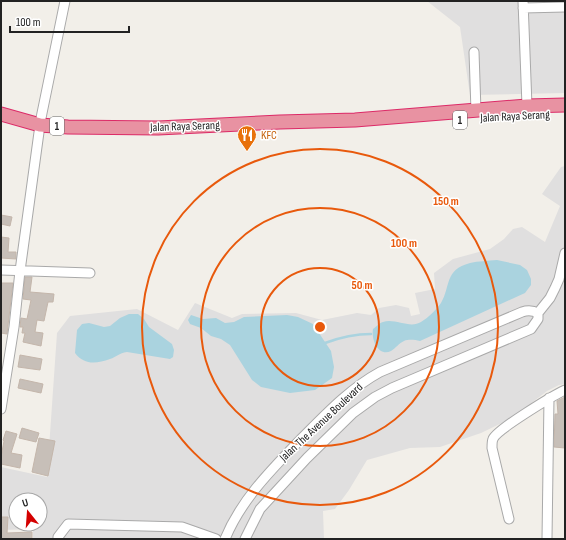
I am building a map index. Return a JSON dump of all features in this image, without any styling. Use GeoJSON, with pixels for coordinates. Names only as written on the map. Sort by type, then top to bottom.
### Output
{"type":"FeatureCollection","features":[{"type":"Feature","properties":{"kind":"highway","name":"Jalan Raya Serang"},"geometry":{"type":"LineString","coordinates":[[41,121],[97,124],[115,128],[165,128],[394,118],[528,106],[565,105]]}},
{"type":"Feature","properties":{"kind":"highway"},"geometry":{"type":"LineString","coordinates":[[1,108],[41,121]]}},
{"type":"Feature","properties":{"kind":"highway","name":"1"},"geometry":{"type":"LineString","coordinates":[[1,114],[41,121]]}},
{"type":"Feature","properties":{"kind":"highway","name":"Jalan Raya Serang"},"geometry":{"type":"LineString","coordinates":[[394,118],[419,123],[565,114]]}},
{"type":"Feature","properties":{"kind":"street"},"geometry":{"type":"LineString","coordinates":[[1,409],[5,361],[20,272],[41,121],[65,1]]}},
{"type":"Feature","properties":{"kind":"street"},"geometry":{"type":"LineString","coordinates":[[528,106],[523,4],[565,7]]}},
{"type":"Feature","properties":{"kind":"street"},"geometry":{"type":"LineString","coordinates":[[474,52],[476,111]]}},
{"type":"Feature","properties":{"kind":"street","name":"Jalan The Avenue Boulevard"},"geometry":{"type":"LineString","coordinates":[[245,539],[260,509],[307,458],[353,413],[392,388],[531,329],[538,319],[538,313],[550,298],[555,288],[565,253]]}},
{"type":"Feature","properties":{"kind":"street"},"geometry":{"type":"LineString","coordinates":[[1,270],[20,272],[90,273]]}},
{"type":"Feature","properties":{"kind":"street","name":"Jalan The Avenue Boulevard"},"geometry":{"type":"LineString","coordinates":[[225,539],[228,531],[247,499],[276,465],[346,395],[364,381],[380,372],[522,312],[532,310],[538,313]]}},
{"type":"Feature","properties":{"kind":"street"},"geometry":{"type":"LineString","coordinates":[[508,519],[492,448],[493,439],[500,430],[549,398],[565,390]]}},
{"type":"Feature","properties":{"kind":"street"},"geometry":{"type":"LineString","coordinates":[[547,539],[549,398]]}},
{"type":"Feature","properties":{"kind":"street"},"geometry":{"type":"LineString","coordinates":[[247,499],[260,509]]}},
{"type":"Feature","properties":{"kind":"street"},"geometry":{"type":"LineString","coordinates":[[58,539],[68,524],[182,528],[216,539]]}},
{"type":"Feature","properties":{"kind":"shaded area"},"geometry":{"type":"Polygon","coordinates":[[[427,1],[565,1],[565,93],[470,95],[460,27],[427,1]]]}},
{"type":"Feature","properties":{"kind":"shaded area"},"geometry":{"type":"Polygon","coordinates":[[[565,166],[565,384],[559,385],[547,391],[512,418],[481,433],[440,447],[410,448],[367,460],[349,490],[335,509],[323,511],[324,539],[33,539],[33,532],[48,532],[48,492],[8,492],[8,530],[1,530],[1,467],[47,477],[57,333],[70,316],[137,309],[178,330],[195,303],[232,318],[242,314],[296,313],[322,320],[357,313],[371,315],[379,308],[396,305],[409,308],[411,316],[420,314],[415,293],[435,289],[434,273],[453,259],[490,249],[504,239],[513,229],[522,227],[545,242],[560,206],[542,194],[561,167],[565,166]]]}},
{"type":"Feature","properties":{"kind":"water"},"geometry":{"type":"Polygon","coordinates":[[[497,260],[520,265],[527,270],[531,279],[531,285],[525,293],[420,341],[404,341],[391,351],[386,352],[382,352],[376,346],[373,338],[373,329],[379,324],[388,321],[407,324],[417,324],[421,322],[427,318],[441,303],[452,274],[456,270],[470,263],[497,260]]]}},
{"type":"Feature","properties":{"kind":"water"},"geometry":{"type":"Polygon","coordinates":[[[129,314],[138,314],[144,319],[149,327],[172,344],[174,350],[173,357],[170,359],[127,352],[105,361],[91,362],[82,360],[75,353],[77,330],[82,324],[89,323],[104,327],[110,326],[120,318],[129,314]]]}},
{"type":"Feature","properties":{"kind":"water"},"geometry":{"type":"Polygon","coordinates":[[[191,315],[203,319],[216,318],[225,323],[234,322],[244,317],[287,315],[298,317],[313,324],[331,351],[334,367],[332,378],[315,390],[290,393],[261,387],[252,380],[230,345],[221,339],[211,336],[201,328],[190,324],[188,320],[191,315]]]}},
{"type":"Feature","properties":{"kind":"building"},"geometry":{"type":"Polygon","coordinates":[[[1,215],[12,217],[10,226],[1,224],[1,215]]]}},
{"type":"Feature","properties":{"kind":"building"},"geometry":{"type":"Polygon","coordinates":[[[1,237],[9,238],[8,252],[16,252],[16,259],[1,258],[1,237]]]}},
{"type":"Feature","properties":{"kind":"building"},"geometry":{"type":"Polygon","coordinates":[[[25,277],[32,277],[30,292],[54,294],[53,302],[48,302],[44,321],[37,320],[35,332],[43,333],[41,346],[23,342],[25,333],[22,333],[23,327],[20,327],[21,318],[27,319],[31,300],[23,299],[25,277]]]}},
{"type":"Feature","properties":{"kind":"building"},"geometry":{"type":"Polygon","coordinates":[[[1,283],[13,283],[7,334],[1,333],[1,283]]]}},
{"type":"Feature","properties":{"kind":"building"},"geometry":{"type":"Polygon","coordinates":[[[20,355],[42,359],[40,370],[18,367],[20,355]]]}},
{"type":"Feature","properties":{"kind":"building"},"geometry":{"type":"Polygon","coordinates":[[[20,379],[43,384],[41,393],[18,388],[20,379]]]}},
{"type":"Feature","properties":{"kind":"building"},"geometry":{"type":"Polygon","coordinates":[[[565,397],[565,448],[554,447],[555,414],[558,414],[557,401],[565,397]]]}},
{"type":"Feature","properties":{"kind":"building"},"geometry":{"type":"Polygon","coordinates":[[[22,428],[39,433],[36,442],[19,438],[22,428]]]}},
{"type":"Feature","properties":{"kind":"building"},"geometry":{"type":"Polygon","coordinates":[[[6,431],[17,434],[11,453],[22,455],[20,468],[1,464],[3,440],[6,431]]]}},
{"type":"Feature","properties":{"kind":"building"},"geometry":{"type":"Polygon","coordinates":[[[39,438],[55,441],[48,476],[32,472],[39,438]]]}},
{"type":"Feature","properties":{"kind":"building"},"geometry":{"type":"Polygon","coordinates":[[[1,517],[8,517],[7,533],[32,532],[32,539],[1,539],[1,517]]]}},
{"type":"Feature","properties":{"kind":"waterway"},"geometry":{"type":"LineString","coordinates":[[325,343],[348,336],[371,334]]}},
{"type":"Feature","properties":{"kind":"place","name":"KFC"},"geometry":{"type":"Point","coordinates":[247,152]}}]}
